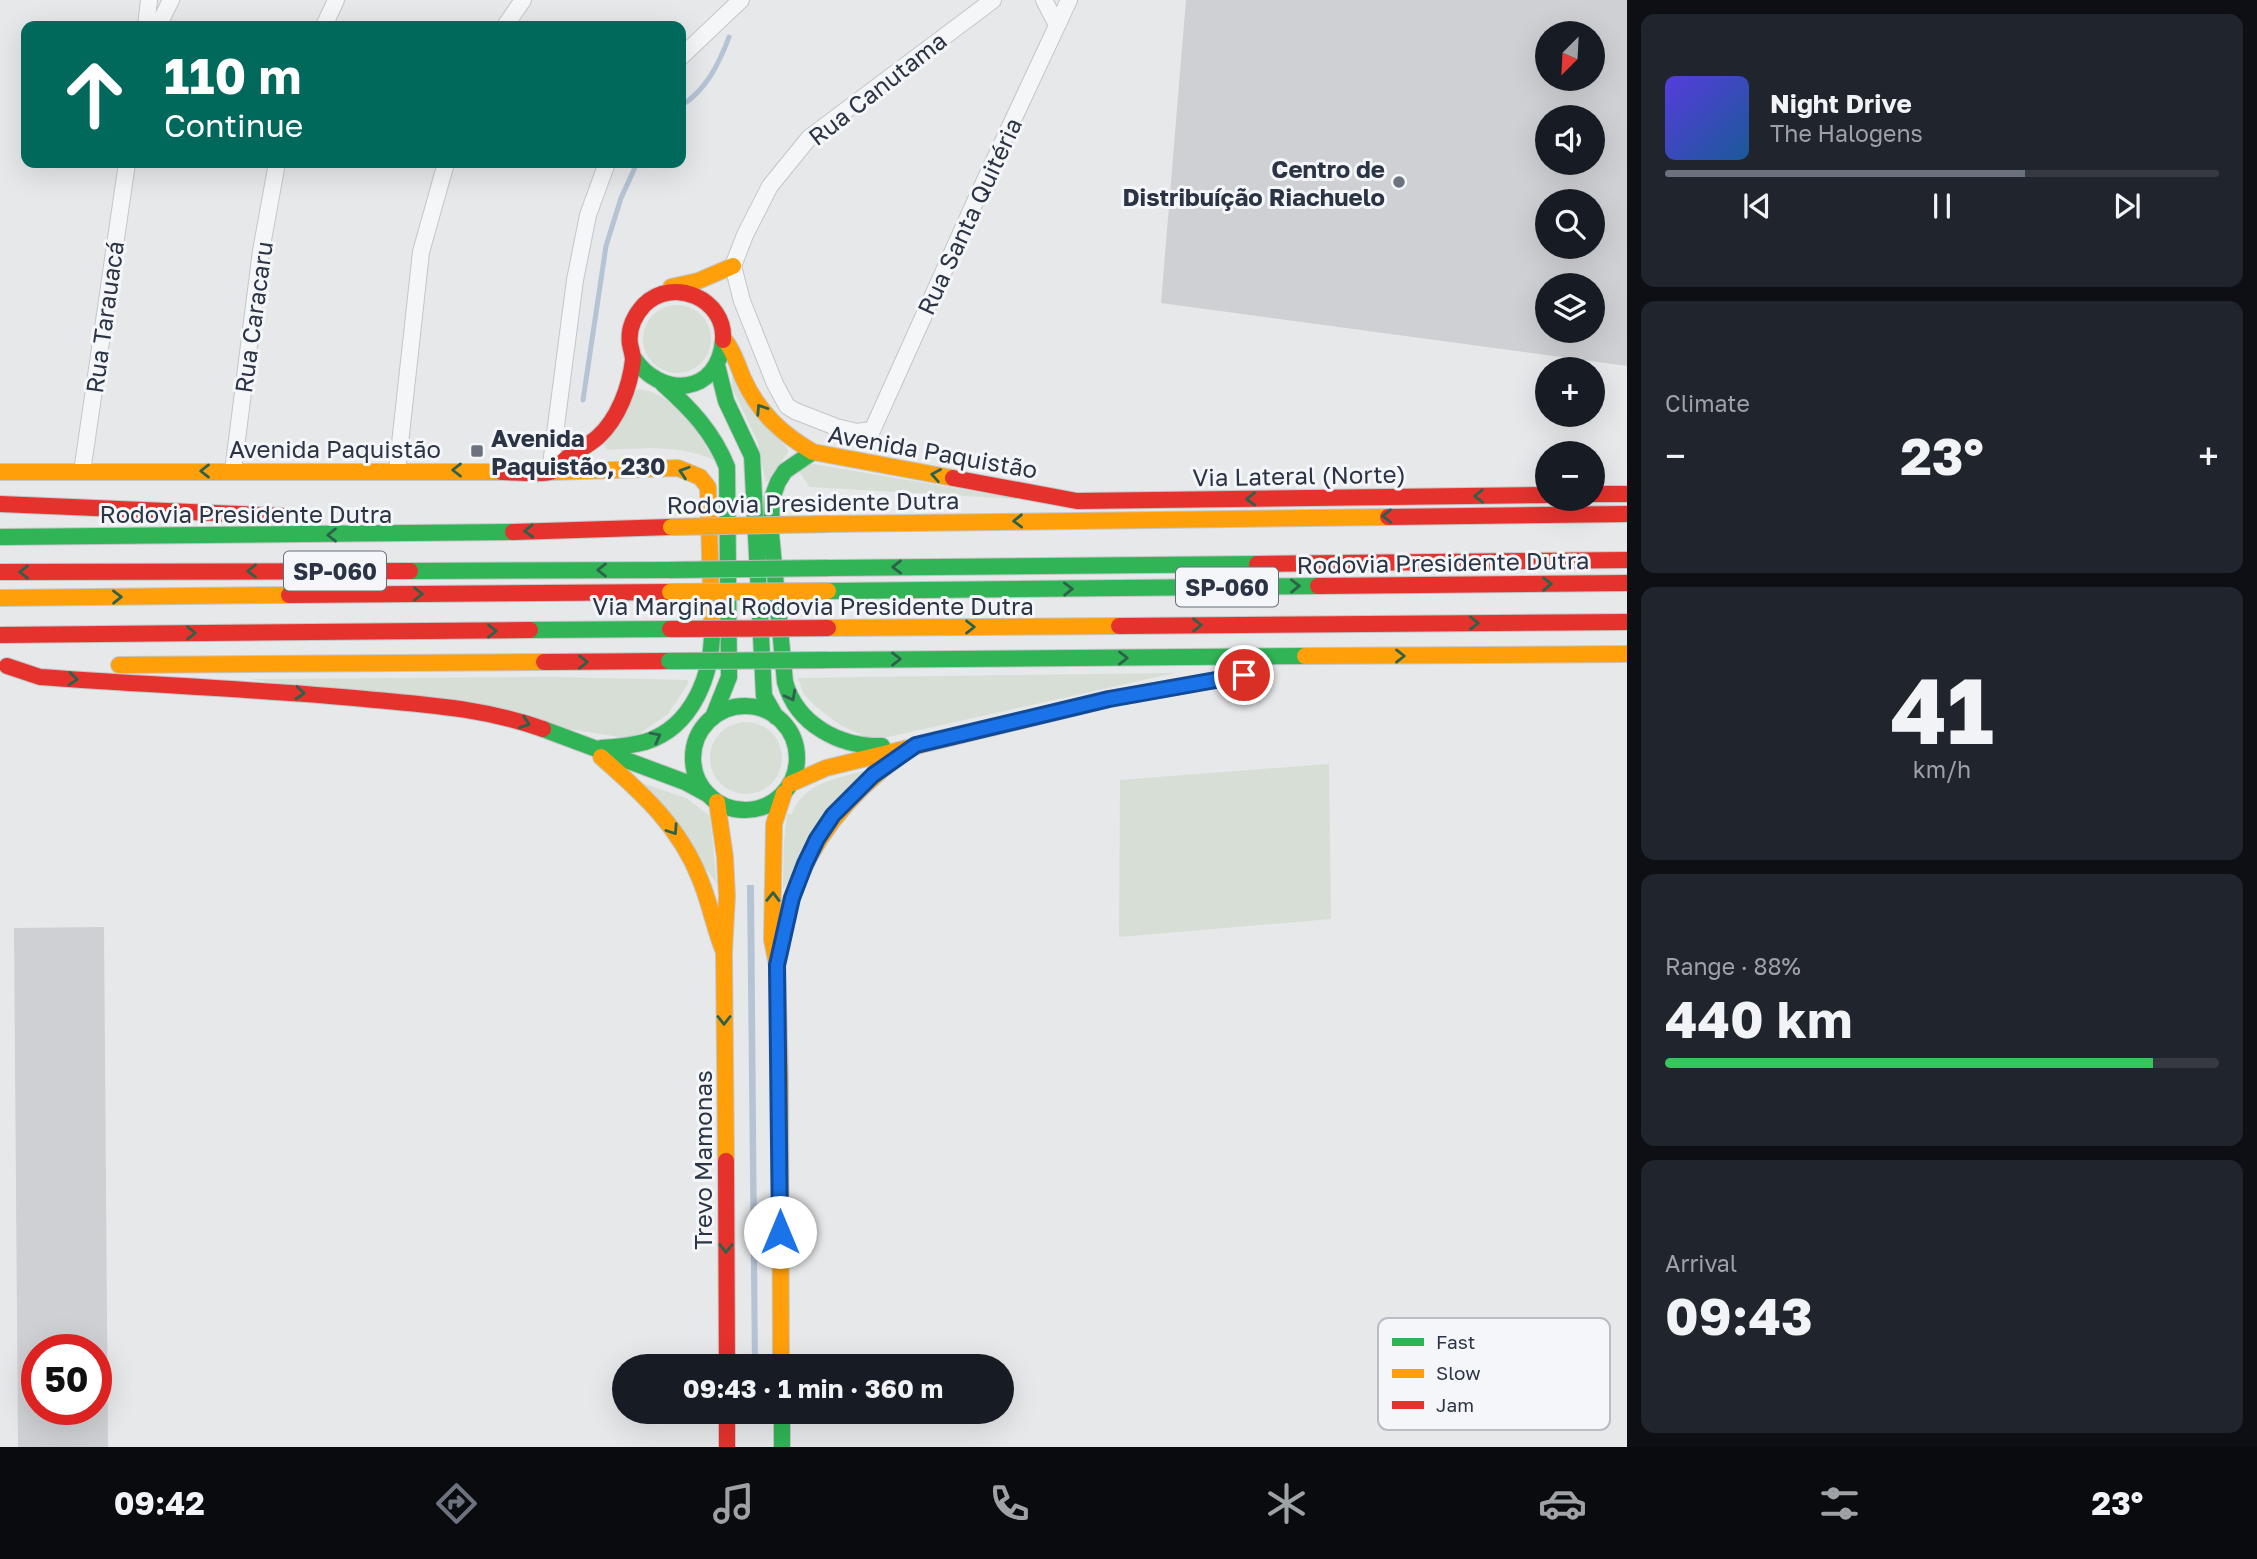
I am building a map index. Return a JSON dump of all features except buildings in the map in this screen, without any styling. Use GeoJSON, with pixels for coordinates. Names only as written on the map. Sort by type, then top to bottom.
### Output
{"type":"FeatureCollection","features":[{"type":"Feature","properties":{"kind":"main road"},"geometry":{"type":"LineString","coordinates":[[723,952],[727,929],[721,823],[713,799],[697,778],[693,751],[696,738],[713,717],[729,677],[727,467],[720,448],[698,414],[663,384],[647,376],[633,357],[629,336],[634,319],[645,303],[675,285],[698,281],[733,266]]}},
{"type":"Feature","properties":{"kind":"main road","name":"Avenida Paquistão"},"geometry":{"type":"LineString","coordinates":[[661,294],[679,292],[700,298],[716,312],[724,330],[724,339],[732,346],[741,373],[762,413],[778,430],[813,452],[1052,496]]}},
{"type":"Feature","properties":{"kind":"main road"},"geometry":{"type":"LineString","coordinates":[[663,384],[690,385],[701,380],[717,365],[724,339]]}},
{"type":"Feature","properties":{"kind":"main road"},"geometry":{"type":"LineString","coordinates":[[550,472],[561,460],[584,450],[606,429],[618,407],[633,357]]}},
{"type":"Feature","properties":{"kind":"main road"},"geometry":{"type":"LineString","coordinates":[[717,365],[724,398],[743,432],[751,456],[764,696],[776,717],[789,731],[797,752],[795,774],[774,824],[772,940],[777,965],[780,1077],[781,1354]]}},
{"type":"Feature","properties":{"kind":"main road"},"geometry":{"type":"LineString","coordinates":[[813,452],[795,460],[787,469],[777,484],[771,513],[780,640],[787,690],[794,704],[817,727],[843,742],[877,747],[916,745]]}},
{"type":"Feature","properties":{"kind":"main road","name":"Avenida Paquistão"},"geometry":{"type":"LineString","coordinates":[[0,472],[550,472],[678,468],[690,472],[706,482],[708,487],[712,645],[700,690],[684,717],[674,727],[649,742],[626,748],[590,747]]}},
{"type":"Feature","properties":{"kind":"main road"},"geometry":{"type":"LineString","coordinates":[[1605,494],[1627,494]]}},
{"type":"Feature","properties":{"kind":"main road","name":"Via Lateral (Norte)"},"geometry":{"type":"LineString","coordinates":[[1052,496],[1077,501],[1535,495]]}},
{"type":"Feature","properties":{"kind":"main road"},"geometry":{"type":"LineString","coordinates":[[0,504],[306,517],[425,534]]}},
{"type":"Feature","properties":{"kind":"main road","name":"Rodovia Presidente Dutra"},"geometry":{"type":"LineString","coordinates":[[0,537],[425,534],[829,524],[1627,514]]}},
{"type":"Feature","properties":{"kind":"main road","name":"Rodovia Presidente Dutra"},"geometry":{"type":"LineString","coordinates":[[0,572],[670,570],[1627,560]]}},
{"type":"Feature","properties":{"kind":"main road","name":"Rodovia Presidente Dutra"},"geometry":{"type":"LineString","coordinates":[[0,598],[1627,583]]}},
{"type":"Feature","properties":{"kind":"main road","name":"Via Marginal Rodovia Presidente Dutra"},"geometry":{"type":"LineString","coordinates":[[0,635],[1627,622]]}},
{"type":"Feature","properties":{"kind":"main road"},"geometry":{"type":"LineString","coordinates":[[3,666],[1627,654]]}},
{"type":"Feature","properties":{"kind":"main road"},"geometry":{"type":"LineString","coordinates":[[3,666],[40,677],[268,690],[471,709],[518,720],[685,782],[713,799],[736,809],[746,810],[766,806],[787,788],[826,768],[916,745],[1109,699],[1350,656]]}},
{"type":"Feature","properties":{"kind":"main road"},"geometry":{"type":"LineString","coordinates":[[713,717],[738,707],[751,707],[776,717]]}},
{"type":"Feature","properties":{"kind":"main road"},"geometry":{"type":"LineString","coordinates":[[777,965],[792,898],[817,839],[833,815],[853,794],[878,771],[916,745]]}},
{"type":"Feature","properties":{"kind":"main road"},"geometry":{"type":"LineString","coordinates":[[590,747],[649,799],[675,832],[694,864],[704,888],[723,952]]}},
{"type":"Feature","properties":{"kind":"main road","name":"Trevo Mamonas"},"geometry":{"type":"LineString","coordinates":[[723,952],[727,1354]]}},
{"type":"Feature","properties":{"kind":"main road"},"geometry":{"type":"LineString","coordinates":[[727,1424],[727,1447]]}},
{"type":"Feature","properties":{"kind":"main road"},"geometry":{"type":"LineString","coordinates":[[782,1424],[782,1447]]}},
{"type":"Feature","properties":{"kind":"street"},"geometry":{"type":"LineString","coordinates":[[147,21],[149,0]]}},
{"type":"Feature","properties":{"kind":"street"},"geometry":{"type":"LineString","coordinates":[[160,21],[171,0]]}},
{"type":"Feature","properties":{"kind":"street"},"geometry":{"type":"LineString","coordinates":[[326,21],[336,0]]}},
{"type":"Feature","properties":{"kind":"street"},"geometry":{"type":"LineString","coordinates":[[508,21],[523,0]]}},
{"type":"Feature","properties":{"kind":"street"},"geometry":{"type":"LineString","coordinates":[[686,52],[741,0]]}},
{"type":"Feature","properties":{"kind":"street","name":"Rua Canutama"},"geometry":{"type":"LineString","coordinates":[[733,266],[745,235],[770,186],[809,138],[993,0]]}},
{"type":"Feature","properties":{"kind":"street"},"geometry":{"type":"LineString","coordinates":[[1044,0],[1058,25]]}},
{"type":"Feature","properties":{"kind":"street","name":"Rua Santa Quitéria"},"geometry":{"type":"LineString","coordinates":[[733,266],[742,302],[775,384],[787,405],[795,411],[836,427],[872,432],[1069,0]]}},
{"type":"Feature","properties":{"kind":"street","name":"Rua Tarauacá"},"geometry":{"type":"LineString","coordinates":[[82,472],[126,168]]}},
{"type":"Feature","properties":{"kind":"street","name":"Rua Caracaru"},"geometry":{"type":"LineString","coordinates":[[233,471],[261,251],[276,168]]}},
{"type":"Feature","properties":{"kind":"street"},"geometry":{"type":"LineString","coordinates":[[397,471],[421,253],[445,168]]}},
{"type":"Feature","properties":{"kind":"street"},"geometry":{"type":"LineString","coordinates":[[550,472],[575,280],[588,215],[605,168]]}},
{"type":"Feature","properties":{"kind":"shaded area"},"geometry":{"type":"Polygon","coordinates":[[[677,305],[690,308],[701,315],[708,326],[711,339],[708,352],[701,363],[690,370],[677,373],[664,370],[653,363],[646,352],[643,339],[646,326],[653,315],[664,308],[677,305]]]}},
{"type":"Feature","properties":{"kind":"shaded area"},"geometry":{"type":"Polygon","coordinates":[[[732,376],[789,451],[766,483],[757,440],[732,388],[732,376]]]}},
{"type":"Feature","properties":{"kind":"shaded area"},"geometry":{"type":"Polygon","coordinates":[[[639,389],[652,392],[675,406],[693,426],[714,460],[676,450],[607,450],[604,445],[635,391],[639,389]]]}},
{"type":"Feature","properties":{"kind":"shaded area"},"geometry":{"type":"Polygon","coordinates":[[[813,464],[1020,499],[810,487],[798,470],[813,464]]]}},
{"type":"Feature","properties":{"kind":"shaded area"},"geometry":{"type":"Polygon","coordinates":[[[1175,673],[871,739],[840,725],[814,705],[803,693],[798,678],[1175,673]]]}},
{"type":"Feature","properties":{"kind":"shaded area"},"geometry":{"type":"Polygon","coordinates":[[[553,677],[688,680],[688,684],[668,714],[632,739],[250,679],[553,677]]]}},
{"type":"Feature","properties":{"kind":"shaded area"},"geometry":{"type":"Polygon","coordinates":[[[753,722],[772,732],[780,744],[780,772],[772,784],[760,792],[739,794],[720,784],[712,772],[710,751],[720,732],[732,724],[753,722]]]}},
{"type":"Feature","properties":{"kind":"shaded area"},"geometry":{"type":"Polygon","coordinates":[[[1329,764],[1331,919],[1119,937],[1120,780],[1329,764]]]}},
{"type":"Feature","properties":{"kind":"shaded area"},"geometry":{"type":"Polygon","coordinates":[[[864,771],[783,889],[787,814],[792,814],[804,795],[812,789],[831,780],[864,771]]]}},
{"type":"Feature","properties":{"kind":"shaded area"},"geometry":{"type":"Polygon","coordinates":[[[642,783],[686,798],[710,816],[717,884],[642,783]]]}},
{"type":"Feature","properties":{"kind":"water"},"geometry":{"type":"Polygon","coordinates":[[[747,885],[754,885],[758,1354],[752,1354],[747,885]]]}},
{"type":"Feature","properties":{"kind":"waterway"},"geometry":{"type":"LineString","coordinates":[[686,103],[711,76],[729,37]]}},
{"type":"Feature","properties":{"kind":"waterway"},"geometry":{"type":"LineString","coordinates":[[583,400],[606,246],[621,198],[635,168]]}},
{"type":"Feature","properties":{"kind":"traffic: fast"},"geometry":{"type":"LineString","coordinates":[[633,357],[645,371],[658,380],[673,385],[687,385],[700,381],[711,372],[719,358],[723,340]]}},
{"type":"Feature","properties":{"kind":"traffic: fast"},"geometry":{"type":"LineString","coordinates":[[717,365],[726,401],[752,456],[764,696],[776,717]]}},
{"type":"Feature","properties":{"kind":"traffic: fast"},"geometry":{"type":"LineString","coordinates":[[663,384],[700,422],[727,467],[729,677],[713,717]]}},
{"type":"Feature","properties":{"kind":"traffic: fast"},"geometry":{"type":"LineString","coordinates":[[813,452],[785,471],[772,498],[771,533],[785,682],[799,710],[822,730],[836,738],[882,746]]}},
{"type":"Feature","properties":{"kind":"traffic: fast"},"geometry":{"type":"LineString","coordinates":[[0,537],[513,532]]}},
{"type":"Feature","properties":{"kind":"traffic: fast"},"geometry":{"type":"LineString","coordinates":[[828,568],[1257,564]]}},
{"type":"Feature","properties":{"kind":"traffic: fast"},"geometry":{"type":"LineString","coordinates":[[670,570],[828,568]]}},
{"type":"Feature","properties":{"kind":"traffic: fast"},"geometry":{"type":"LineString","coordinates":[[410,571],[670,570]]}},
{"type":"Feature","properties":{"kind":"traffic: fast"},"geometry":{"type":"LineString","coordinates":[[828,591],[1318,586]]}},
{"type":"Feature","properties":{"kind":"traffic: fast"},"geometry":{"type":"LineString","coordinates":[[601,748],[645,742],[662,735],[688,711],[697,696],[709,663],[712,627]]}},
{"type":"Feature","properties":{"kind":"traffic: fast"},"geometry":{"type":"LineString","coordinates":[[530,630],[670,629]]}},
{"type":"Feature","properties":{"kind":"traffic: fast"},"geometry":{"type":"LineString","coordinates":[[828,660],[1305,656]]}},
{"type":"Feature","properties":{"kind":"traffic: fast"},"geometry":{"type":"LineString","coordinates":[[669,661],[828,660]]}},
{"type":"Feature","properties":{"kind":"traffic: fast"},"geometry":{"type":"LineString","coordinates":[[745,706],[765,710],[782,721],[793,738],[797,758],[793,778],[782,795],[765,806],[745,810],[725,806],[708,795],[697,778],[693,758],[697,738],[708,721],[725,710],[745,706]]}},
{"type":"Feature","properties":{"kind":"traffic: fast"},"geometry":{"type":"LineString","coordinates":[[543,729],[685,782],[709,795]]}},
{"type":"Feature","properties":{"kind":"traffic: fast"},"geometry":{"type":"LineString","coordinates":[[782,1424],[782,1447]]}},
{"type":"Feature","properties":{"kind":"traffic: slow"},"geometry":{"type":"LineString","coordinates":[[671,287],[698,281],[733,266]]}},
{"type":"Feature","properties":{"kind":"traffic: slow"},"geometry":{"type":"LineString","coordinates":[[724,339],[749,390],[764,412],[781,430],[813,452],[953,478]]}},
{"type":"Feature","properties":{"kind":"traffic: slow"},"geometry":{"type":"LineString","coordinates":[[550,472],[678,468],[700,477],[708,487],[712,627]]}},
{"type":"Feature","properties":{"kind":"traffic: slow"},"geometry":{"type":"LineString","coordinates":[[0,472],[502,472]]}},
{"type":"Feature","properties":{"kind":"traffic: slow"},"geometry":{"type":"LineString","coordinates":[[829,524],[1388,517]]}},
{"type":"Feature","properties":{"kind":"traffic: slow"},"geometry":{"type":"LineString","coordinates":[[671,527],[829,524]]}},
{"type":"Feature","properties":{"kind":"traffic: slow"},"geometry":{"type":"LineString","coordinates":[[670,592],[828,591]]}},
{"type":"Feature","properties":{"kind":"traffic: slow"},"geometry":{"type":"LineString","coordinates":[[0,598],[289,595]]}},
{"type":"Feature","properties":{"kind":"traffic: slow"},"geometry":{"type":"LineString","coordinates":[[828,628],[1119,626]]}},
{"type":"Feature","properties":{"kind":"traffic: slow"},"geometry":{"type":"LineString","coordinates":[[1305,656],[1627,654]]}},
{"type":"Feature","properties":{"kind":"traffic: slow"},"geometry":{"type":"LineString","coordinates":[[119,665],[544,662]]}},
{"type":"Feature","properties":{"kind":"traffic: slow"},"geometry":{"type":"LineString","coordinates":[[790,784],[826,768],[1109,699],[1265,671]]}},
{"type":"Feature","properties":{"kind":"traffic: slow"},"geometry":{"type":"LineString","coordinates":[[777,965],[792,897],[810,855],[835,817],[850,800],[901,755]]}},
{"type":"Feature","properties":{"kind":"traffic: slow"},"geometry":{"type":"LineString","coordinates":[[601,757],[645,798],[682,843],[707,897],[724,952]]}},
{"type":"Feature","properties":{"kind":"traffic: slow"},"geometry":{"type":"LineString","coordinates":[[781,1354],[780,1077],[777,965],[772,940],[774,824],[784,793]]}},
{"type":"Feature","properties":{"kind":"traffic: slow"},"geometry":{"type":"LineString","coordinates":[[717,802],[725,857],[727,896],[724,952],[726,1161]]}},
{"type":"Feature","properties":{"kind":"traffic: jam"},"geometry":{"type":"LineString","coordinates":[[502,472],[550,472],[605,430],[622,402],[629,381],[633,360],[630,339],[632,323],[644,305],[656,296],[669,292],[683,293],[696,296],[707,303],[722,326],[723,340]]}},
{"type":"Feature","properties":{"kind":"traffic: jam"},"geometry":{"type":"LineString","coordinates":[[953,478],[1077,501],[1535,495]]}},
{"type":"Feature","properties":{"kind":"traffic: jam"},"geometry":{"type":"LineString","coordinates":[[1605,494],[1627,494]]}},
{"type":"Feature","properties":{"kind":"traffic: jam"},"geometry":{"type":"LineString","coordinates":[[0,504],[283,516]]}},
{"type":"Feature","properties":{"kind":"traffic: jam"},"geometry":{"type":"LineString","coordinates":[[1388,517],[1627,514]]}},
{"type":"Feature","properties":{"kind":"traffic: jam"},"geometry":{"type":"LineString","coordinates":[[513,532],[671,527]]}},
{"type":"Feature","properties":{"kind":"traffic: jam"},"geometry":{"type":"LineString","coordinates":[[1257,564],[1627,560]]}},
{"type":"Feature","properties":{"kind":"traffic: jam"},"geometry":{"type":"LineString","coordinates":[[0,572],[410,571]]}},
{"type":"Feature","properties":{"kind":"traffic: jam"},"geometry":{"type":"LineString","coordinates":[[1318,586],[1627,583]]}},
{"type":"Feature","properties":{"kind":"traffic: jam"},"geometry":{"type":"LineString","coordinates":[[289,595],[670,592]]}},
{"type":"Feature","properties":{"kind":"traffic: jam"},"geometry":{"type":"LineString","coordinates":[[1119,626],[1627,622]]}},
{"type":"Feature","properties":{"kind":"traffic: jam"},"geometry":{"type":"LineString","coordinates":[[670,629],[828,628]]}},
{"type":"Feature","properties":{"kind":"traffic: jam"},"geometry":{"type":"LineString","coordinates":[[0,635],[530,630]]}},
{"type":"Feature","properties":{"kind":"traffic: jam"},"geometry":{"type":"LineString","coordinates":[[544,662],[669,661]]}},
{"type":"Feature","properties":{"kind":"traffic: jam"},"geometry":{"type":"LineString","coordinates":[[7,666],[40,677],[284,692],[433,706],[499,716],[543,729]]}},
{"type":"Feature","properties":{"kind":"traffic: jam"},"geometry":{"type":"LineString","coordinates":[[726,1161],[727,1354]]}},
{"type":"Feature","properties":{"kind":"traffic: jam"},"geometry":{"type":"LineString","coordinates":[[727,1424],[727,1447]]}},
{"type":"Feature","properties":{"kind":"place","name":"Centro de Distribuíção Riachuelo"},"geometry":{"type":"Point","coordinates":[1399,182]}},
{"type":"Feature","properties":{"kind":"place","name":"Avenida Paquistão, 230"},"geometry":{"type":"Point","coordinates":[477,451]}},
{"type":"Feature","properties":{"kind":"route"},"geometry":{"type":"LineString","coordinates":[[780,1232],[777,965],[792,898],[817,839],[833,815],[873,775],[916,745],[1109,699],[1244,675]]}}]}
